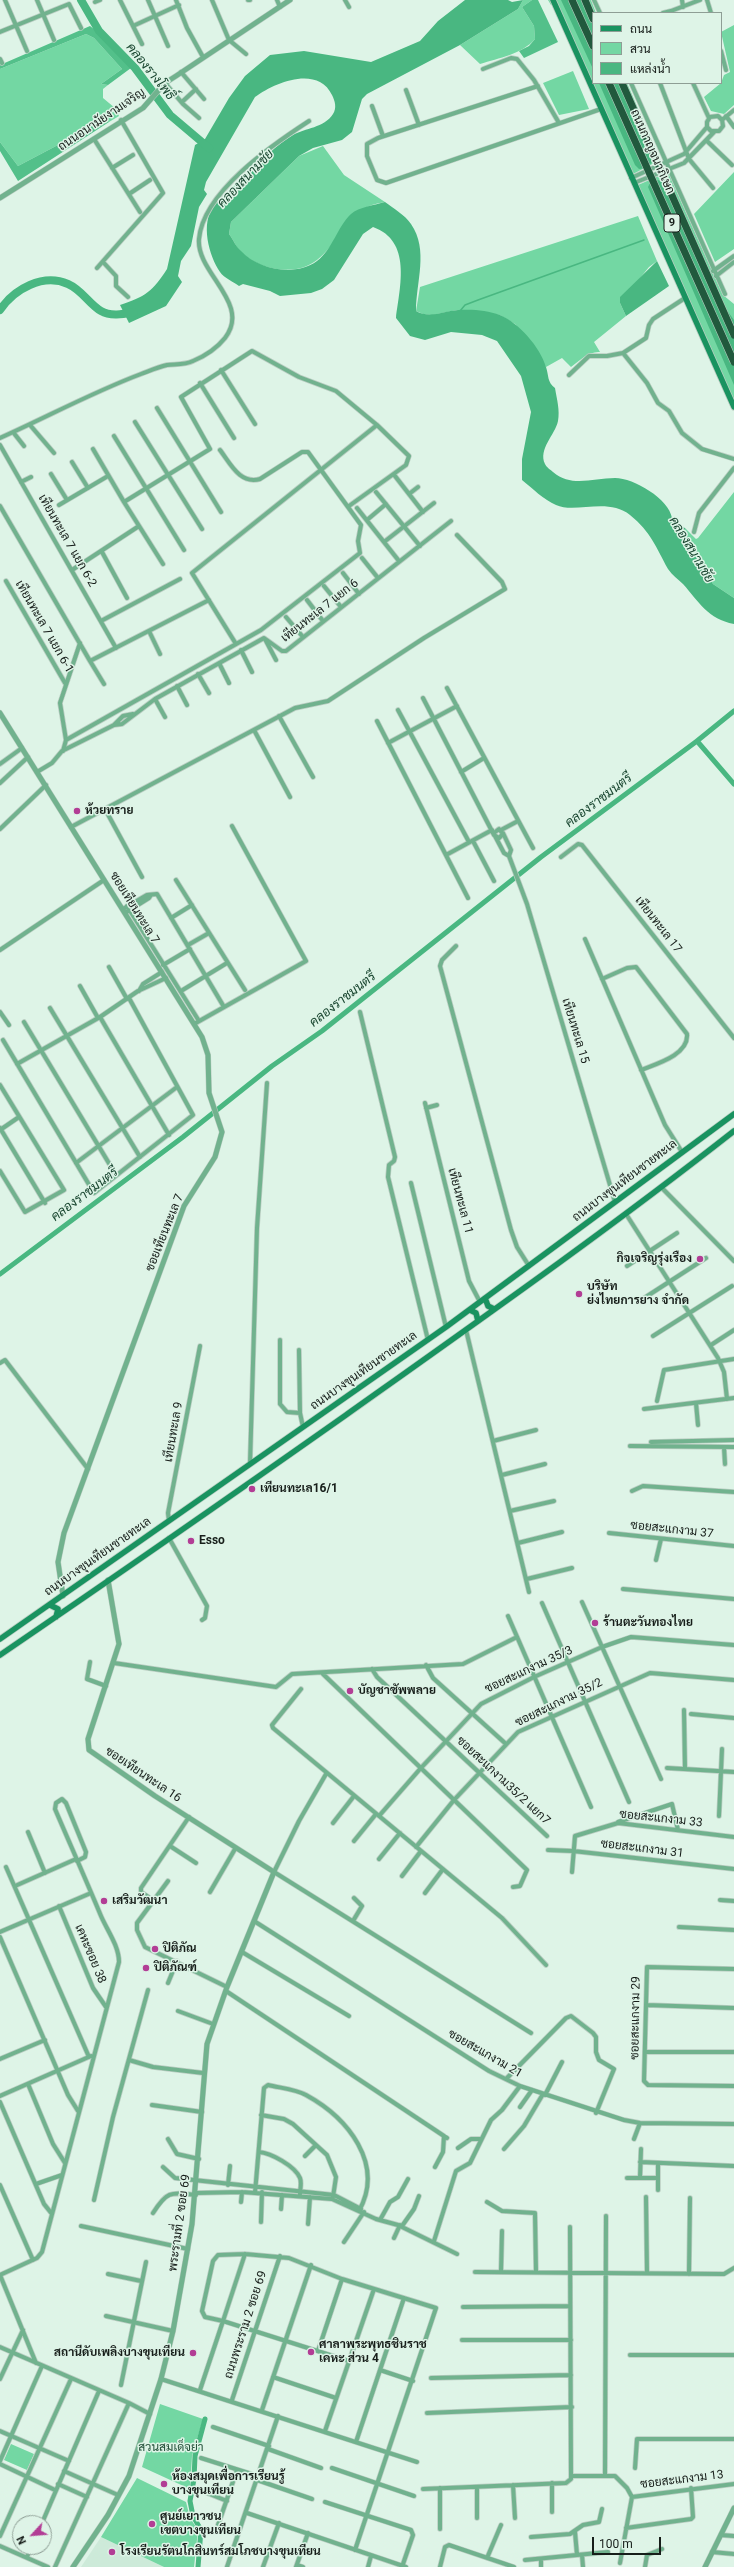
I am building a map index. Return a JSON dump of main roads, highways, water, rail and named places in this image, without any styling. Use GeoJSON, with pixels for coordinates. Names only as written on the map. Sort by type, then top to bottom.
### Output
{"type":"FeatureCollection","features":[{"type":"Feature","properties":{"kind":"highway"},"geometry":{"type":"LineString","coordinates":[[572,0],[592,44]]}},
{"type":"Feature","properties":{"kind":"highway"},"geometry":{"type":"LineString","coordinates":[[584,0],[592,17]]}},
{"type":"Feature","properties":{"kind":"highway","name":"ถนนกาญจนาภิเษก"},"geometry":{"type":"LineString","coordinates":[[610,84],[734,362]]}},
{"type":"Feature","properties":{"kind":"highway","name":"ถนนกาญจนาภิเษก"},"geometry":{"type":"LineString","coordinates":[[622,84],[734,335]]}},
{"type":"Feature","properties":{"kind":"main road"},"geometry":{"type":"LineString","coordinates":[[553,0],[734,406]]}},
{"type":"Feature","properties":{"kind":"main road","name":"ถนนบางขุนเทียนชายทะเล"},"geometry":{"type":"LineString","coordinates":[[0,1639],[470,1310],[734,1114]]}},
{"type":"Feature","properties":{"kind":"main road","name":"ถนนบางขุนเทียนชายทะเล"},"geometry":{"type":"LineString","coordinates":[[0,1655],[466,1330],[626,1214],[734,1131]]}},
{"type":"Feature","properties":{"kind":"main road"},"geometry":{"type":"LineString","coordinates":[[485,1298],[488,1306],[494,1309]]}},
{"type":"Feature","properties":{"kind":"main road"},"geometry":{"type":"LineString","coordinates":[[470,1310],[476,1313],[478,1321]]}},
{"type":"Feature","properties":{"kind":"main road"},"geometry":{"type":"LineString","coordinates":[[50,1605],[58,1609],[56,1617]]}},
{"type":"Feature","properties":{"kind":"water"},"geometry":{"type":"Polygon","coordinates":[[[465,0],[508,0],[512,2],[523,0],[518,9],[460,45],[367,94],[362,99],[352,132],[342,140],[313,148],[299,156],[231,222],[229,234],[239,249],[257,263],[278,269],[298,269],[308,266],[322,256],[346,219],[354,212],[385,202],[399,212],[411,224],[419,244],[420,266],[416,311],[426,314],[458,310],[474,310],[495,313],[507,319],[528,336],[543,359],[549,381],[555,388],[559,413],[556,426],[545,447],[543,458],[547,467],[560,477],[568,480],[583,481],[607,478],[623,479],[641,486],[658,497],[669,511],[672,518],[686,529],[681,532],[713,584],[734,598],[734,624],[717,618],[699,603],[668,569],[648,534],[630,515],[612,507],[602,506],[572,508],[556,505],[543,497],[522,480],[522,459],[531,412],[521,376],[497,341],[482,335],[451,332],[425,340],[410,336],[396,318],[400,292],[401,266],[394,243],[385,234],[373,227],[363,234],[334,280],[322,289],[311,293],[280,296],[270,291],[243,284],[239,286],[226,278],[220,272],[212,257],[208,239],[207,221],[210,213],[222,197],[275,148],[293,135],[320,125],[329,119],[335,109],[334,100],[325,86],[317,81],[307,78],[284,82],[263,91],[255,97],[206,182],[204,190],[207,194],[199,207],[191,246],[181,261],[178,276],[182,282],[166,306],[129,323],[120,305],[136,299],[148,292],[153,288],[167,269],[195,145],[205,139],[229,98],[245,76],[270,55],[304,51],[371,62],[420,41],[438,21],[465,0]]]}},
{"type":"Feature","properties":{"kind":"water"},"geometry":{"type":"Polygon","coordinates":[[[561,0],[587,0],[593,12],[592,67],[561,0]]]}},
{"type":"Feature","properties":{"kind":"water"},"geometry":{"type":"Polygon","coordinates":[[[599,84],[625,84],[657,155],[647,166],[639,169],[635,165],[599,84]]]}},
{"type":"Feature","properties":{"kind":"water"},"geometry":{"type":"Polygon","coordinates":[[[668,177],[723,305],[734,320],[734,385],[648,187],[650,183],[668,177]]]}},
{"type":"Feature","properties":{"kind":"water"},"geometry":{"type":"Polygon","coordinates":[[[657,261],[669,286],[626,316],[620,303],[620,297],[657,261]]]}},
{"type":"Feature","properties":{"kind":"waterway","name":"คลองรางโพธิ์"},"geometry":{"type":"LineString","coordinates":[[81,0],[99,31],[135,68],[170,115],[209,148]]}},
{"type":"Feature","properties":{"kind":"waterway"},"geometry":{"type":"LineString","coordinates":[[460,311],[465,305],[644,240]]}},
{"type":"Feature","properties":{"kind":"waterway","name":"คลองสนามชัย"},"geometry":{"type":"LineString","coordinates":[[0,310],[6,302],[21,290],[30,285],[49,280],[68,284],[105,313],[126,314],[134,312]]}},
{"type":"Feature","properties":{"kind":"waterway"},"geometry":{"type":"LineString","coordinates":[[734,711],[697,741],[734,784]]}},
{"type":"Feature","properties":{"kind":"waterway","name":"คลองราชมนตรี"},"geometry":{"type":"LineString","coordinates":[[0,1274],[183,1137],[272,1066],[322,1031],[541,857],[697,741]]}},
{"type":"Feature","properties":{"kind":"waterway"},"geometry":{"type":"LineString","coordinates":[[198,2567],[201,2530],[193,2516],[190,2501],[194,2479],[195,2456],[205,2419]]}},
{"type":"Feature","properties":{"kind":"place","name":"ห้วยทราย"},"geometry":{"type":"Point","coordinates":[77,811]}},
{"type":"Feature","properties":{"kind":"place","name":"กิจเจริญรุ่งเรือง"},"geometry":{"type":"Point","coordinates":[700,1259]}},
{"type":"Feature","properties":{"kind":"place","name":"บริษัท ย่งไทยการยาง จำกัด"},"geometry":{"type":"Point","coordinates":[579,1294]}},
{"type":"Feature","properties":{"kind":"place","name":"เทียนทะเล16/1"},"geometry":{"type":"Point","coordinates":[252,1489]}},
{"type":"Feature","properties":{"kind":"place","name":"Esso"},"geometry":{"type":"Point","coordinates":[191,1541]}},
{"type":"Feature","properties":{"kind":"place","name":"ร้านตะวันทองไทย"},"geometry":{"type":"Point","coordinates":[595,1623]}},
{"type":"Feature","properties":{"kind":"place","name":"บัญชาซัพพลาย"},"geometry":{"type":"Point","coordinates":[350,1691]}},
{"type":"Feature","properties":{"kind":"place","name":"เสริมวัฒนา"},"geometry":{"type":"Point","coordinates":[104,1901]}},
{"type":"Feature","properties":{"kind":"place","name":"ปิติภัณ"},"geometry":{"type":"Point","coordinates":[155,1949]}},
{"type":"Feature","properties":{"kind":"place","name":"ปิติภัณฑ์"},"geometry":{"type":"Point","coordinates":[146,1968]}},
{"type":"Feature","properties":{"kind":"place","name":"ศาลาพระพุทธชินราช เคหะ ส่วน 4"},"geometry":{"type":"Point","coordinates":[311,2352]}},
{"type":"Feature","properties":{"kind":"place","name":"สถานีดับเพลิงบางขุนเทียน"},"geometry":{"type":"Point","coordinates":[193,2353]}},
{"type":"Feature","properties":{"kind":"place","name":"ห้องสมุดเพื่อการเรียนรู้ บางขุนเทียน"},"geometry":{"type":"Point","coordinates":[164,2484]}},
{"type":"Feature","properties":{"kind":"place","name":"ศูนย์เยาวชน เขตบางขุนเทียน"},"geometry":{"type":"Point","coordinates":[152,2524]}},
{"type":"Feature","properties":{"kind":"place","name":"โรงเรียนรัตนโกสินทร์สมโภชบางขุนเทียน"},"geometry":{"type":"Point","coordinates":[112,2552]}},
{"type":"Feature","properties":{"kind":"park label","name":"สวนสมเด็จย่า"},"geometry":{"type":"Point","coordinates":[171,2448]}}]}
